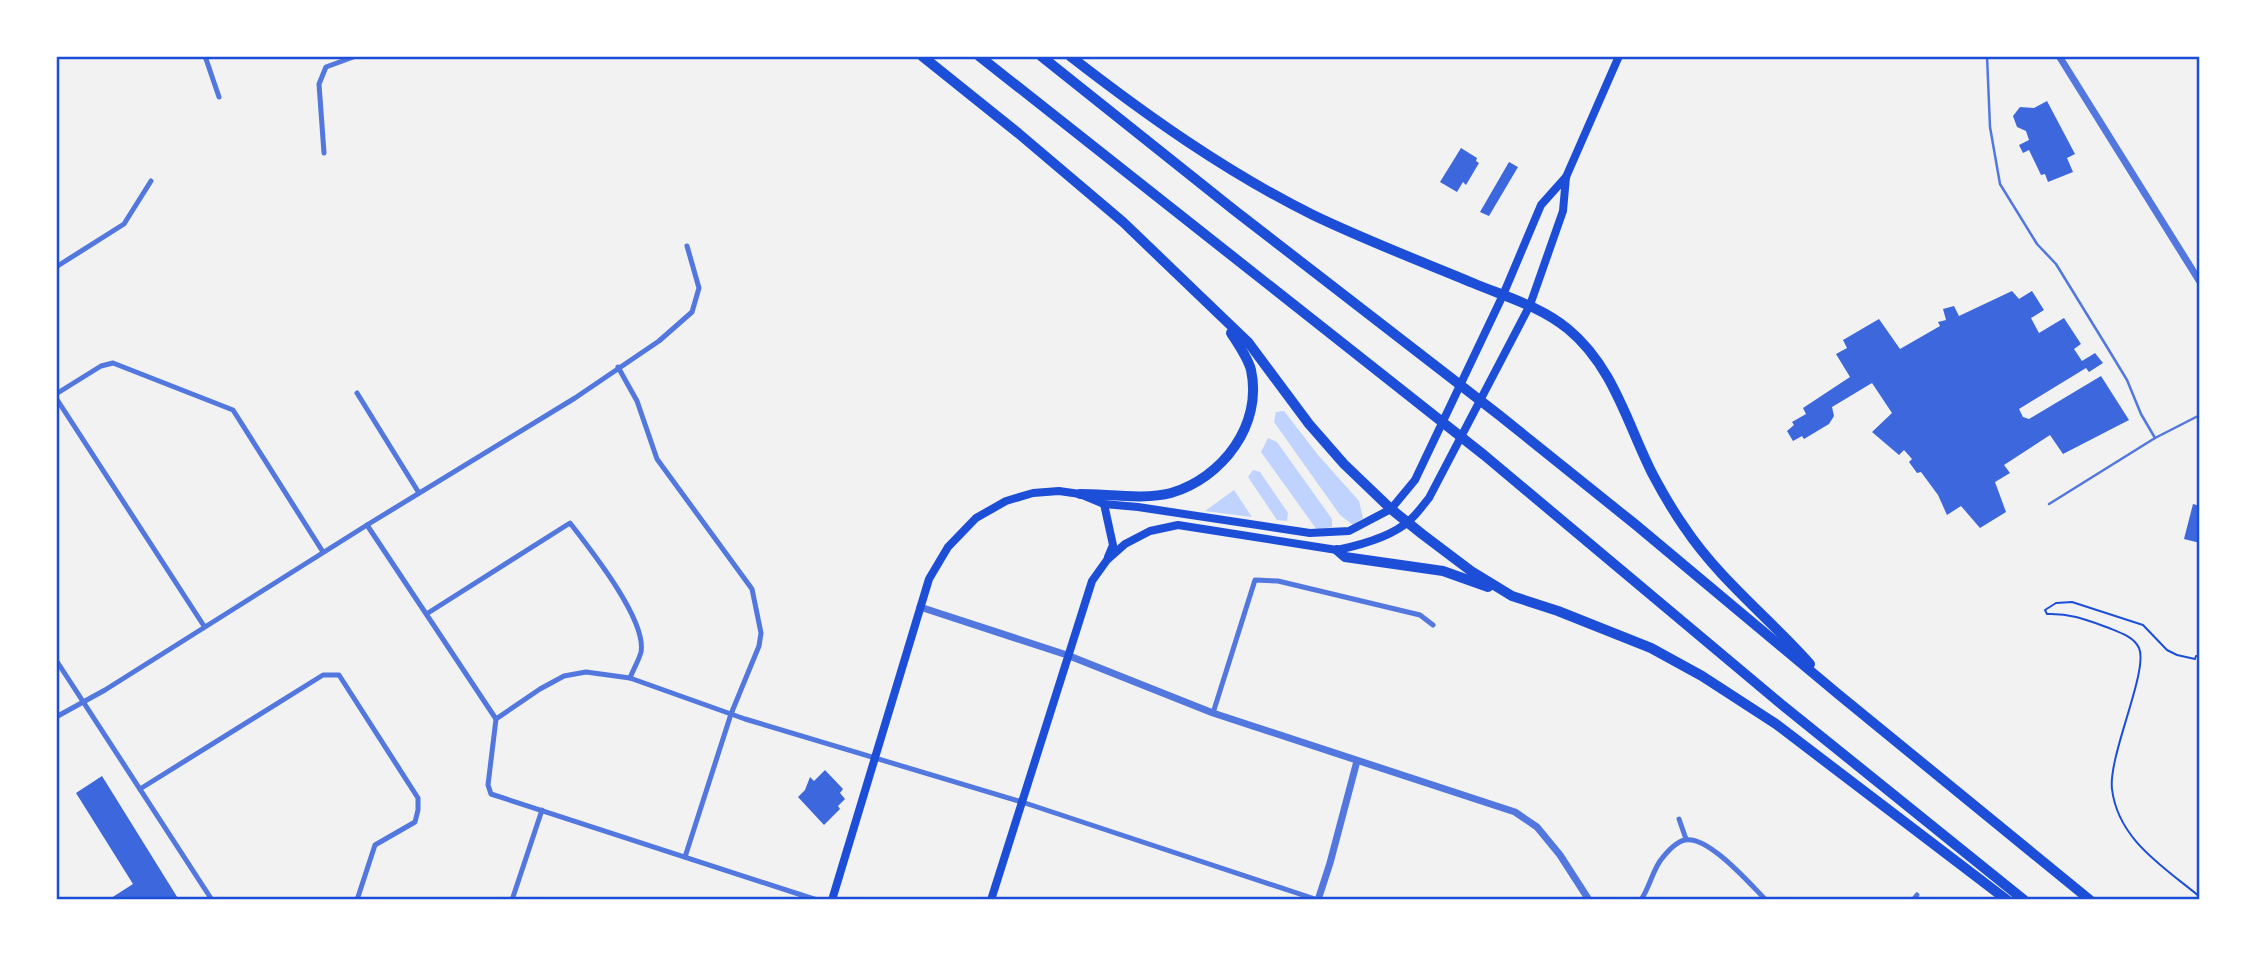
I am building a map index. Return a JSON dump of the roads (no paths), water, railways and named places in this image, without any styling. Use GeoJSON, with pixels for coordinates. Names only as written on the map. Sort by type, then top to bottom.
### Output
{"type":"FeatureCollection","features":[{"type":"Feature","properties":{"kind":"highway"},"geometry":{"type":"LineString","coordinates":[[922,56],[1122,222],[1248,342],[1309,424],[1343,464],[1391,509],[1471,571],[1512,596]]}},
{"type":"Feature","properties":{"kind":"highway"},"geometry":{"type":"LineString","coordinates":[[979,56],[1484,455],[1782,704],[2024,900]]}},
{"type":"Feature","properties":{"kind":"highway"},"geometry":{"type":"LineString","coordinates":[[1041,56],[1636,525],[2090,900]]}},
{"type":"Feature","properties":{"kind":"highway"},"geometry":{"type":"LineString","coordinates":[[1070,56],[1213,160],[1254,183],[1313,215],[1530,305],[1554,319],[1585,345],[1615,388],[1653,475],[1685,528],[1717,569],[1838,694]]}},
{"type":"Feature","properties":{"kind":"highway"},"geometry":{"type":"LineString","coordinates":[[1080,494],[1169,494],[1199,482],[1222,463],[1233,449],[1249,418],[1252,401],[1251,370],[1222,318]]}},
{"type":"Feature","properties":{"kind":"highway"},"geometry":{"type":"LineString","coordinates":[[1337,550],[1345,558],[1443,571],[1558,611],[1651,649],[1702,676],[1776,724],[2007,900]]}},
{"type":"Feature","properties":{"kind":"main road"},"geometry":{"type":"LineString","coordinates":[[1107,559],[1138,536],[1178,525],[1337,550],[1370,541],[1409,522],[1439,482],[1530,305],[1563,211],[1566,177],[1615,57]]}},
{"type":"Feature","properties":{"kind":"main road"},"geometry":{"type":"LineString","coordinates":[[832,900],[929,579],[948,547],[976,518],[1006,501],[1033,493],[1059,491],[1080,494],[1104,504],[1310,533],[1349,531],[1391,509],[1415,480],[1503,295],[1541,205],[1566,177]]}},
{"type":"Feature","properties":{"kind":"main road"},"geometry":{"type":"LineString","coordinates":[[991,900],[1067,655],[1093,581],[1113,545],[1104,504]]}},
{"type":"Feature","properties":{"kind":"street"},"geometry":{"type":"LineString","coordinates":[[205,56],[219,97]]}},
{"type":"Feature","properties":{"kind":"street"},"geometry":{"type":"LineString","coordinates":[[324,153],[319,84],[326,67],[356,56]]}},
{"type":"Feature","properties":{"kind":"street"},"geometry":{"type":"LineString","coordinates":[[2059,56],[2200,282]]}},
{"type":"Feature","properties":{"kind":"street"},"geometry":{"type":"LineString","coordinates":[[56,267],[124,225],[151,181]]}},
{"type":"Feature","properties":{"kind":"street"},"geometry":{"type":"LineString","coordinates":[[56,717],[104,690],[575,398],[666,335],[692,312],[699,288],[687,246]]}},
{"type":"Feature","properties":{"kind":"street"},"geometry":{"type":"LineString","coordinates":[[204,626],[56,396],[101,366],[113,363],[233,410],[323,552]]}},
{"type":"Feature","properties":{"kind":"street"},"geometry":{"type":"LineString","coordinates":[[618,367],[637,401],[657,459],[752,589],[761,633],[759,646],[731,714],[685,857]]}},
{"type":"Feature","properties":{"kind":"street"},"geometry":{"type":"LineString","coordinates":[[357,393],[419,493]]}},
{"type":"Feature","properties":{"kind":"street"},"geometry":{"type":"LineString","coordinates":[[428,613],[570,523],[625,602],[639,631],[641,651],[630,678]]}},
{"type":"Feature","properties":{"kind":"street"},"geometry":{"type":"LineString","coordinates":[[367,525],[496,719],[488,785],[491,794],[817,900]]}},
{"type":"Feature","properties":{"kind":"street"},"geometry":{"type":"LineString","coordinates":[[1213,713],[1255,580],[1278,581],[1420,615],[1433,625]]}},
{"type":"Feature","properties":{"kind":"street"},"geometry":{"type":"LineString","coordinates":[[920,607],[1067,655],[1213,713],[1515,812],[1537,827],[1560,855],[1589,900]]}},
{"type":"Feature","properties":{"kind":"street"},"geometry":{"type":"LineString","coordinates":[[56,660],[212,900]]}},
{"type":"Feature","properties":{"kind":"street"},"geometry":{"type":"LineString","coordinates":[[496,719],[564,676],[586,673],[630,678],[731,714],[1022,802],[1318,900],[1357,761]]}},
{"type":"Feature","properties":{"kind":"street"},"geometry":{"type":"LineString","coordinates":[[140,789],[323,675],[339,675],[418,799],[415,822],[375,845],[357,900]]}},
{"type":"Feature","properties":{"kind":"street"},"geometry":{"type":"LineString","coordinates":[[512,900],[542,810]]}},
{"type":"Feature","properties":{"kind":"street"},"geometry":{"type":"LineString","coordinates":[[1679,819],[1686,839]]}},
{"type":"Feature","properties":{"kind":"street"},"geometry":{"type":"LineString","coordinates":[[1641,900],[1659,863],[1674,845],[1686,839],[1697,841],[1716,851],[1766,900]]}},
{"type":"Feature","properties":{"kind":"lane"},"geometry":{"type":"LineString","coordinates":[[1987,56],[1990,127],[2000,184],[2037,244],[2056,264],[2107,346],[2155,438]]}},
{"type":"Feature","properties":{"kind":"lane"},"geometry":{"type":"LineString","coordinates":[[2049,505],[2155,438],[2200,415]]}},
{"type":"Feature","properties":{"kind":"water"},"geometry":{"type":"Polygon","coordinates":[[[1284,411],[1359,501],[1363,518],[1353,525],[1340,515],[1274,422],[1276,412],[1284,411]]]}},
{"type":"Feature","properties":{"kind":"water"},"geometry":{"type":"Polygon","coordinates":[[[1268,438],[1277,442],[1332,519],[1332,527],[1317,530],[1261,452],[1268,438]]]}},
{"type":"Feature","properties":{"kind":"water"},"geometry":{"type":"Polygon","coordinates":[[[1253,470],[1260,472],[1288,513],[1287,521],[1277,520],[1248,477],[1253,470]]]}},
{"type":"Feature","properties":{"kind":"water"},"geometry":{"type":"Polygon","coordinates":[[[1234,490],[1252,517],[1205,511],[1234,490]]]}}]}
